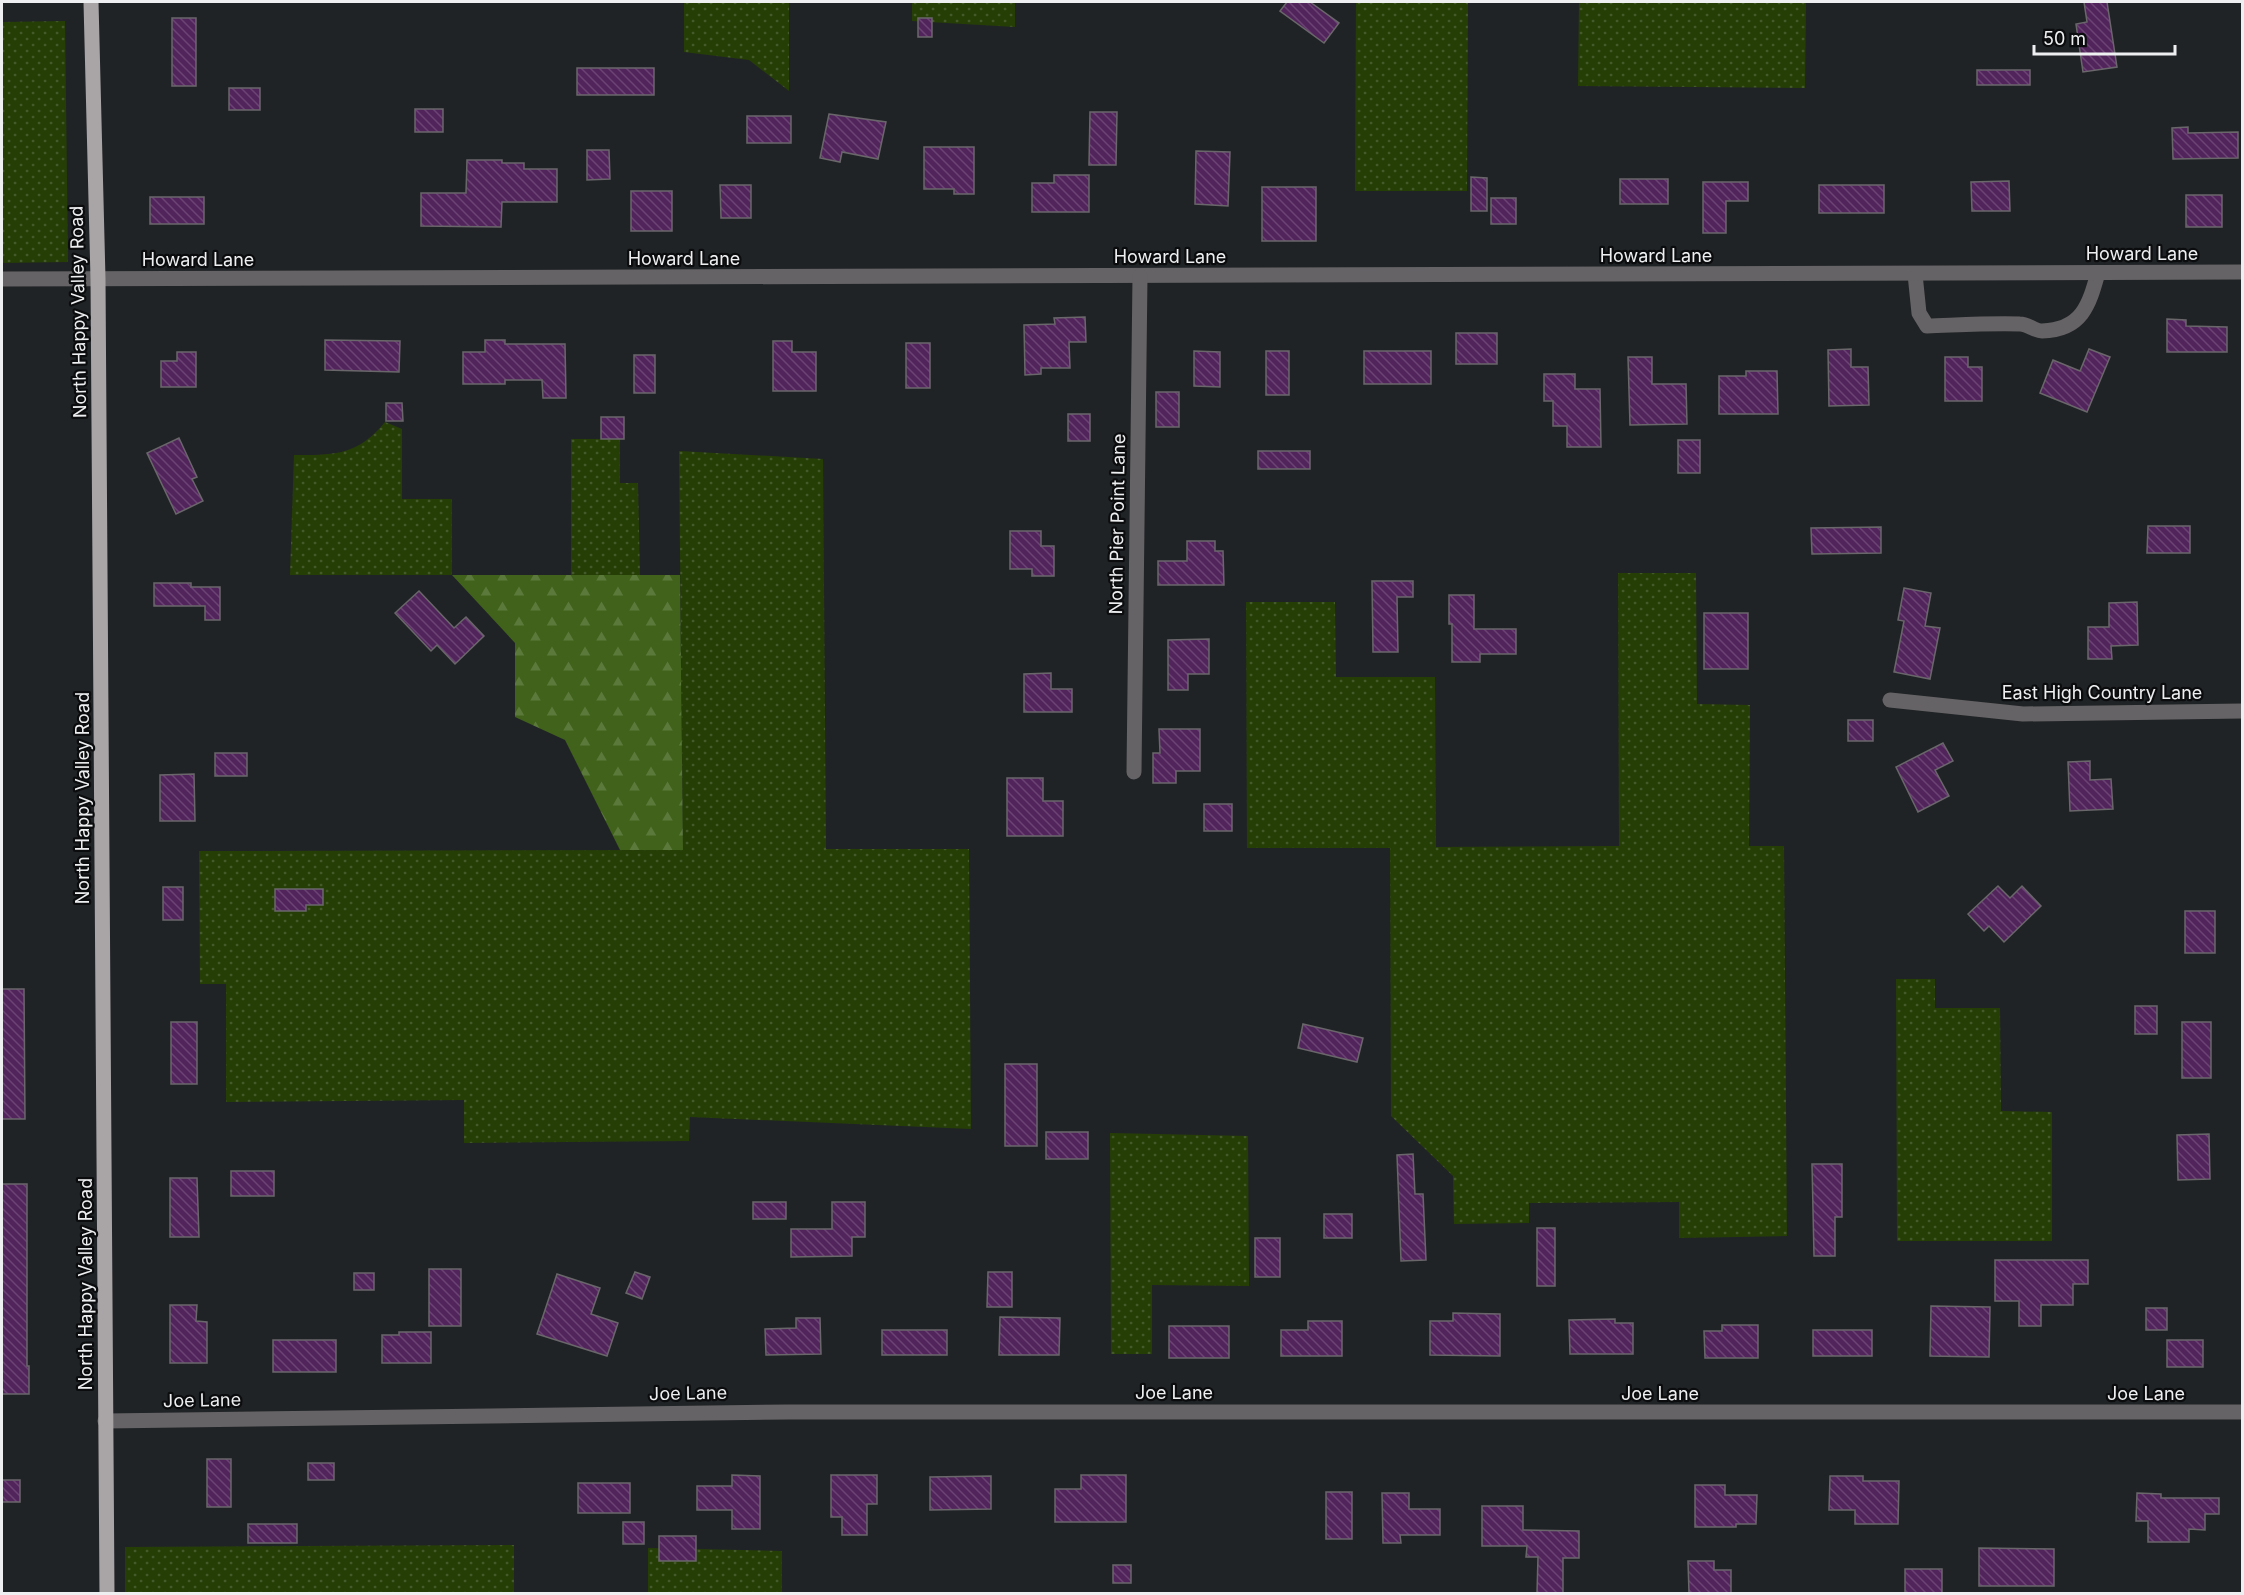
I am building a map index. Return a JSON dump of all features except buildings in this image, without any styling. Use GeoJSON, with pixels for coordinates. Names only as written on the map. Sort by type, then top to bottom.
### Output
{"type":"FeatureCollection","features":[{"type":"Feature","properties":{"kind":"main road","name":"North Happy Valley Road"},"geometry":{"type":"LineString","coordinates":[[91,2],[98,279],[107,1593]]}},
{"type":"Feature","properties":{"kind":"street","name":"Howard Lane"},"geometry":{"type":"LineString","coordinates":[[2,279],[2242,272]]}},
{"type":"Feature","properties":{"kind":"street"},"geometry":{"type":"LineString","coordinates":[[1915,274],[1919,313],[1927,326],[2024,324],[2040,331],[2061,328],[2083,314],[2098,273]]}},
{"type":"Feature","properties":{"kind":"street","name":"North Pier Point Lane"},"geometry":{"type":"LineString","coordinates":[[1134,772],[1140,276]]}},
{"type":"Feature","properties":{"kind":"street","name":"East High Country Lane"},"geometry":{"type":"LineString","coordinates":[[1890,700],[2023,714],[2242,711]]}},
{"type":"Feature","properties":{"kind":"street","name":"Joe Lane"},"geometry":{"type":"LineString","coordinates":[[105,1421],[788,1412],[2242,1412]]}},
{"type":"Feature","properties":{"kind":"green space"},"geometry":{"type":"Polygon","coordinates":[[[684,2],[789,2],[789,91],[749,60],[684,52],[684,2]]]}},
{"type":"Feature","properties":{"kind":"green space"},"geometry":{"type":"Polygon","coordinates":[[[912,2],[1015,2],[1015,27],[912,21],[912,2]]]}},
{"type":"Feature","properties":{"kind":"green space"},"geometry":{"type":"Polygon","coordinates":[[[1356,2],[1468,2],[1467,191],[1355,191],[1356,2]]]}},
{"type":"Feature","properties":{"kind":"green space"},"geometry":{"type":"Polygon","coordinates":[[[1579,2],[1806,2],[1805,88],[1578,86],[1579,2]]]}},
{"type":"Feature","properties":{"kind":"green space"},"geometry":{"type":"Polygon","coordinates":[[[65,21],[68,262],[2,263],[2,22],[65,21]]]}},
{"type":"Feature","properties":{"kind":"green space"},"geometry":{"type":"Polygon","coordinates":[[[385,422],[402,429],[402,499],[452,499],[452,575],[290,575],[294,455],[321,455],[344,451],[365,442],[385,422]]]}},
{"type":"Feature","properties":{"kind":"green space"},"geometry":{"type":"Polygon","coordinates":[[[571,439],[620,439],[620,483],[638,483],[640,575],[571,575],[571,439]]]}},
{"type":"Feature","properties":{"kind":"green space"},"geometry":{"type":"Polygon","coordinates":[[[679,451],[823,459],[826,849],[969,849],[971,1129],[690,1117],[689,1141],[464,1143],[464,1100],[226,1102],[226,984],[200,984],[199,851],[683,850],[679,451]]]}},
{"type":"Feature","properties":{"kind":"green space"},"geometry":{"type":"Polygon","coordinates":[[[1618,573],[1696,573],[1697,704],[1750,705],[1749,846],[1784,846],[1787,1236],[1679,1238],[1679,1202],[1529,1203],[1529,1223],[1454,1224],[1453,1176],[1391,1116],[1390,848],[1247,848],[1246,602],[1335,602],[1336,677],[1435,677],[1436,847],[1619,846],[1618,573]]]}},
{"type":"Feature","properties":{"kind":"green space"},"geometry":{"type":"Polygon","coordinates":[[[452,575],[680,575],[683,850],[620,850],[565,740],[515,717],[515,643],[452,575]]]}},
{"type":"Feature","properties":{"kind":"green space"},"geometry":{"type":"Polygon","coordinates":[[[1896,979],[1935,979],[1935,1008],[2000,1008],[2001,1111],[2052,1112],[2052,1241],[1897,1241],[1896,979]]]}},
{"type":"Feature","properties":{"kind":"green space"},"geometry":{"type":"Polygon","coordinates":[[[1110,1133],[1248,1136],[1249,1286],[1152,1285],[1152,1354],[1111,1354],[1110,1133]]]}},
{"type":"Feature","properties":{"kind":"green space"},"geometry":{"type":"Polygon","coordinates":[[[514,1545],[514,1593],[125,1593],[125,1547],[514,1545]]]}},
{"type":"Feature","properties":{"kind":"green space"},"geometry":{"type":"Polygon","coordinates":[[[648,1548],[782,1551],[782,1593],[648,1594],[648,1548]]]}}]}
